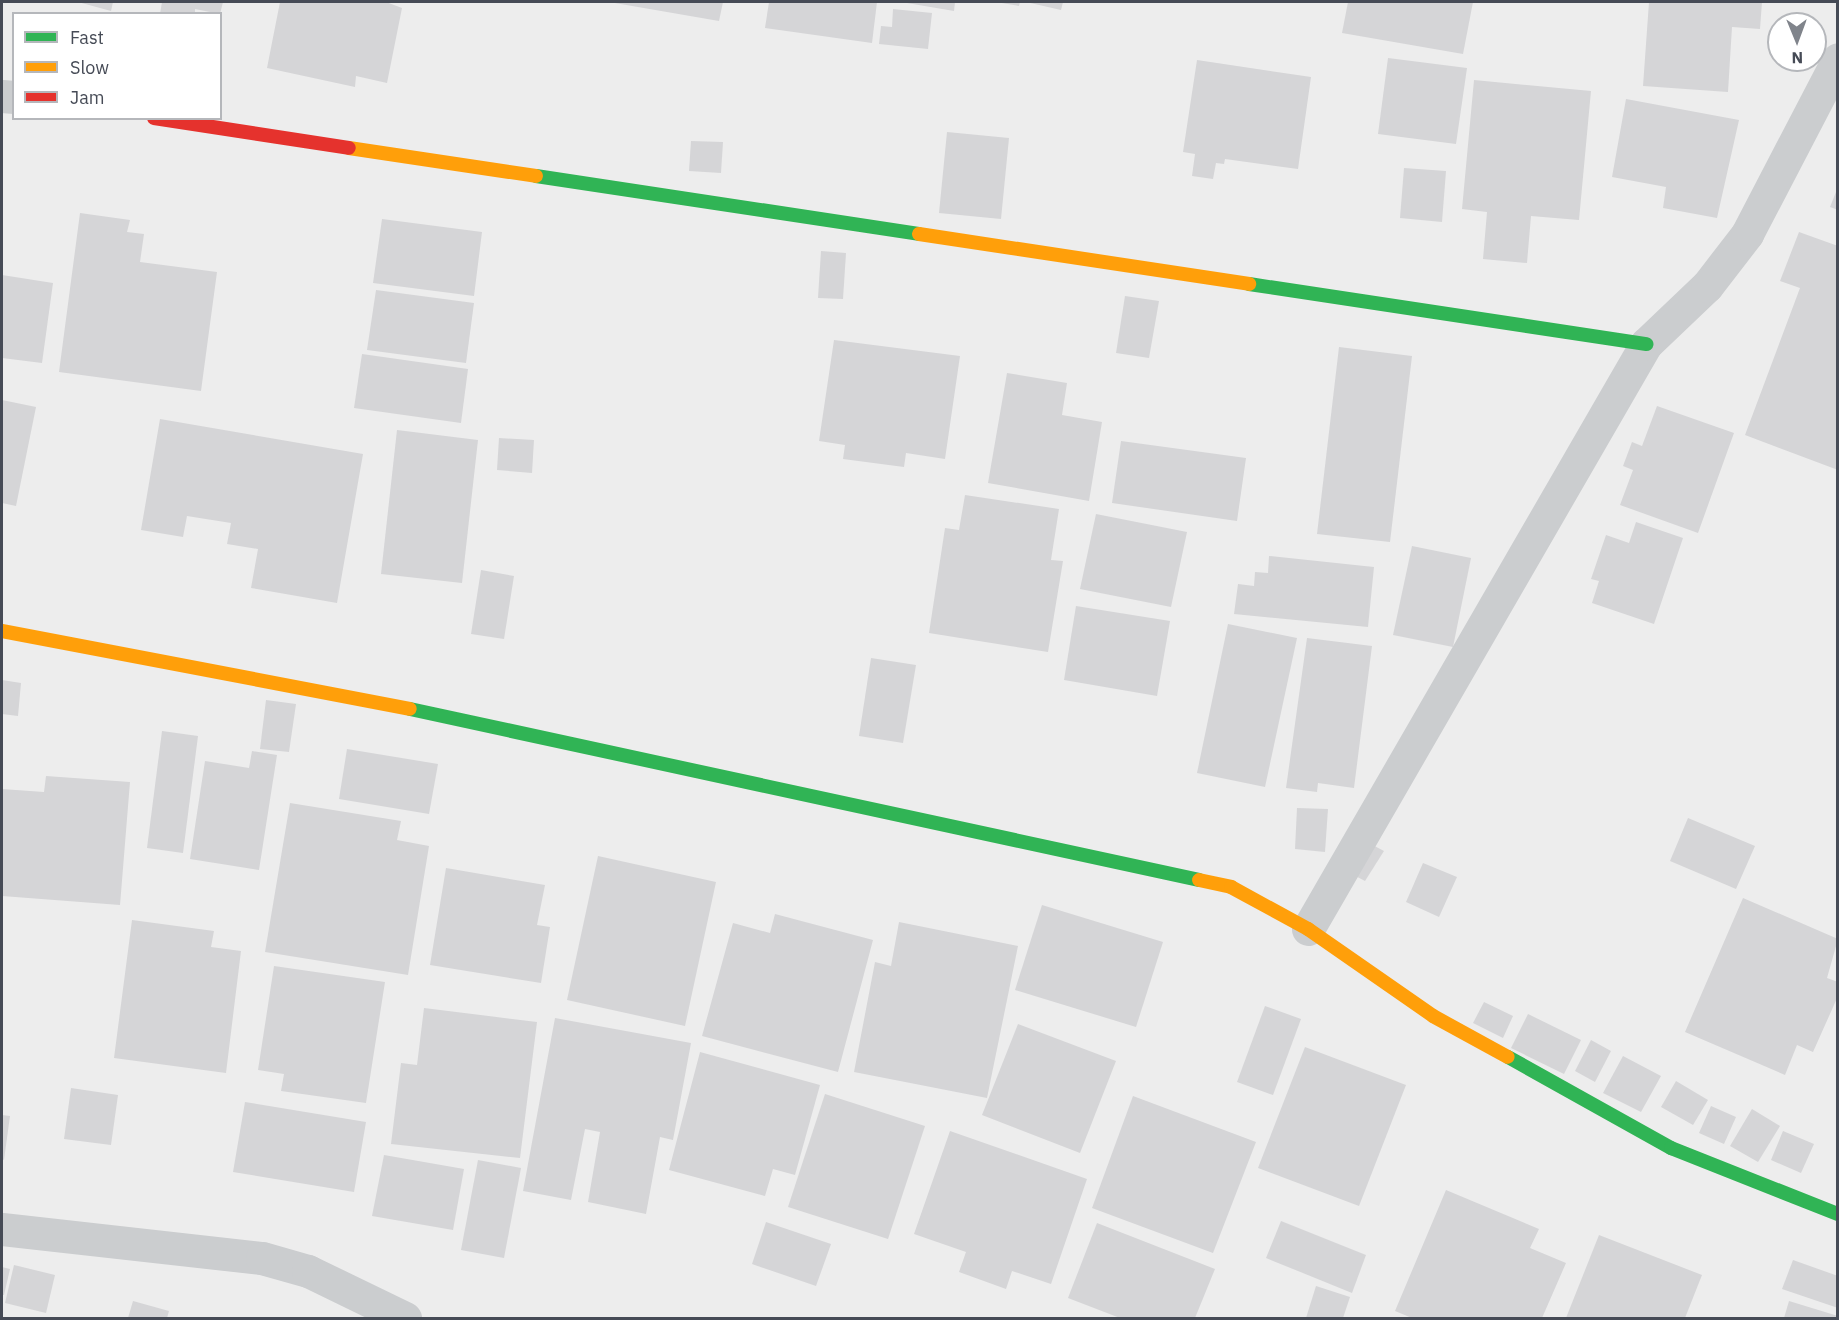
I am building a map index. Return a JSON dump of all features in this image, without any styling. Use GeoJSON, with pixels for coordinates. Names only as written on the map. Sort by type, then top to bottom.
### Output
{"type":"FeatureCollection","features":[{"type":"Feature","properties":{"kind":"street"},"geometry":{"type":"LineString","coordinates":[[1308,929],[1646,344],[1707,286],[1747,234],[1838,59]]}},
{"type":"Feature","properties":{"kind":"street"},"geometry":{"type":"LineString","coordinates":[[167,120],[1646,344]]}},
{"type":"Feature","properties":{"kind":"street"},"geometry":{"type":"LineString","coordinates":[[2,631],[538,733],[1231,887],[1308,929],[1433,1016],[1671,1148],[1838,1214]]}},
{"type":"Feature","properties":{"kind":"street"},"geometry":{"type":"LineString","coordinates":[[2,1229],[262,1258],[308,1271],[405,1318]]}},
{"type":"Feature","properties":{"kind":"building"},"geometry":{"type":"Polygon","coordinates":[[[78,2],[113,2],[111,11],[78,2]]]}},
{"type":"Feature","properties":{"kind":"building"},"geometry":{"type":"Polygon","coordinates":[[[162,2],[223,2],[220,12],[195,9],[195,12],[160,12],[162,2]]]}},
{"type":"Feature","properties":{"kind":"building"},"geometry":{"type":"Polygon","coordinates":[[[280,2],[386,2],[402,8],[387,83],[356,76],[355,87],[267,68],[280,2]]]}},
{"type":"Feature","properties":{"kind":"building"},"geometry":{"type":"Polygon","coordinates":[[[609,2],[723,2],[719,21],[609,2]]]}},
{"type":"Feature","properties":{"kind":"building"},"geometry":{"type":"Polygon","coordinates":[[[769,2],[877,2],[872,43],[765,28],[769,2]]]}},
{"type":"Feature","properties":{"kind":"building"},"geometry":{"type":"Polygon","coordinates":[[[901,2],[955,2],[954,11],[901,2]]]}},
{"type":"Feature","properties":{"kind":"building"},"geometry":{"type":"Polygon","coordinates":[[[996,2],[1020,2],[1019,6],[996,2]]]}},
{"type":"Feature","properties":{"kind":"building"},"geometry":{"type":"Polygon","coordinates":[[[1026,2],[1063,2],[1061,10],[1026,2]]]}},
{"type":"Feature","properties":{"kind":"building"},"geometry":{"type":"Polygon","coordinates":[[[1348,2],[1473,2],[1463,54],[1342,33],[1348,2]]]}},
{"type":"Feature","properties":{"kind":"building"},"geometry":{"type":"Polygon","coordinates":[[[1649,2],[1762,2],[1760,29],[1732,27],[1728,92],[1643,86],[1649,2]]]}},
{"type":"Feature","properties":{"kind":"building"},"geometry":{"type":"Polygon","coordinates":[[[893,9],[932,13],[928,49],[879,44],[881,26],[892,27],[893,9]]]}},
{"type":"Feature","properties":{"kind":"building"},"geometry":{"type":"Polygon","coordinates":[[[1388,58],[1467,68],[1456,144],[1378,134],[1388,58]]]}},
{"type":"Feature","properties":{"kind":"building"},"geometry":{"type":"Polygon","coordinates":[[[1197,60],[1311,77],[1298,169],[1225,159],[1224,164],[1216,163],[1213,179],[1192,176],[1195,154],[1183,152],[1197,60]]]}},
{"type":"Feature","properties":{"kind":"building"},"geometry":{"type":"Polygon","coordinates":[[[1474,80],[1591,91],[1579,220],[1531,216],[1527,263],[1483,259],[1487,212],[1462,209],[1474,80]]]}},
{"type":"Feature","properties":{"kind":"building"},"geometry":{"type":"Polygon","coordinates":[[[1626,99],[1739,120],[1717,218],[1663,208],[1666,187],[1612,177],[1626,99]]]}},
{"type":"Feature","properties":{"kind":"building"},"geometry":{"type":"Polygon","coordinates":[[[947,132],[1009,138],[1001,219],[939,213],[947,132]]]}},
{"type":"Feature","properties":{"kind":"building"},"geometry":{"type":"Polygon","coordinates":[[[691,141],[723,142],[721,173],[689,171],[691,141]]]}},
{"type":"Feature","properties":{"kind":"building"},"geometry":{"type":"Polygon","coordinates":[[[1404,168],[1446,171],[1442,222],[1400,218],[1404,168]]]}},
{"type":"Feature","properties":{"kind":"building"},"geometry":{"type":"Polygon","coordinates":[[[1838,187],[1838,210],[1830,207],[1838,187]]]}},
{"type":"Feature","properties":{"kind":"building"},"geometry":{"type":"Polygon","coordinates":[[[80,213],[130,220],[127,232],[144,234],[140,262],[217,272],[201,391],[59,372],[80,213]]]}},
{"type":"Feature","properties":{"kind":"building"},"geometry":{"type":"Polygon","coordinates":[[[382,219],[482,232],[474,296],[373,283],[382,219]]]}},
{"type":"Feature","properties":{"kind":"building"},"geometry":{"type":"Polygon","coordinates":[[[1799,232],[1838,246],[1838,470],[1745,435],[1800,288],[1780,281],[1799,232]]]}},
{"type":"Feature","properties":{"kind":"building"},"geometry":{"type":"Polygon","coordinates":[[[821,251],[846,253],[843,299],[818,298],[821,251]]]}},
{"type":"Feature","properties":{"kind":"building"},"geometry":{"type":"Polygon","coordinates":[[[2,275],[53,283],[42,363],[2,358],[2,275]]]}},
{"type":"Feature","properties":{"kind":"building"},"geometry":{"type":"Polygon","coordinates":[[[376,290],[474,303],[466,363],[367,350],[376,290]]]}},
{"type":"Feature","properties":{"kind":"building"},"geometry":{"type":"Polygon","coordinates":[[[1125,296],[1159,301],[1149,358],[1116,353],[1125,296]]]}},
{"type":"Feature","properties":{"kind":"building"},"geometry":{"type":"Polygon","coordinates":[[[834,340],[960,356],[945,459],[906,453],[904,467],[843,459],[845,445],[819,441],[834,340]]]}},
{"type":"Feature","properties":{"kind":"building"},"geometry":{"type":"Polygon","coordinates":[[[1339,347],[1412,356],[1390,542],[1317,534],[1339,347]]]}},
{"type":"Feature","properties":{"kind":"building"},"geometry":{"type":"Polygon","coordinates":[[[362,354],[468,369],[461,423],[354,408],[362,354]]]}},
{"type":"Feature","properties":{"kind":"building"},"geometry":{"type":"Polygon","coordinates":[[[1007,373],[1067,383],[1062,415],[1102,422],[1089,501],[988,483],[1007,373]]]}},
{"type":"Feature","properties":{"kind":"building"},"geometry":{"type":"Polygon","coordinates":[[[2,400],[36,407],[16,506],[2,503],[2,400]]]}},
{"type":"Feature","properties":{"kind":"building"},"geometry":{"type":"Polygon","coordinates":[[[1657,406],[1734,433],[1698,533],[1620,505],[1633,470],[1623,466],[1632,442],[1642,446],[1657,406]]]}},
{"type":"Feature","properties":{"kind":"building"},"geometry":{"type":"Polygon","coordinates":[[[160,419],[363,454],[337,603],[251,588],[258,549],[227,544],[231,523],[187,516],[183,537],[141,530],[160,419]]]}},
{"type":"Feature","properties":{"kind":"building"},"geometry":{"type":"Polygon","coordinates":[[[397,430],[478,440],[462,583],[381,574],[397,430]]]}},
{"type":"Feature","properties":{"kind":"building"},"geometry":{"type":"Polygon","coordinates":[[[499,438],[534,440],[532,473],[497,470],[499,438]]]}},
{"type":"Feature","properties":{"kind":"building"},"geometry":{"type":"Polygon","coordinates":[[[1121,441],[1246,458],[1237,521],[1112,503],[1121,441]]]}},
{"type":"Feature","properties":{"kind":"building"},"geometry":{"type":"Polygon","coordinates":[[[965,495],[1059,509],[1051,560],[1063,561],[1048,652],[929,633],[945,528],[959,530],[965,495]]]}},
{"type":"Feature","properties":{"kind":"building"},"geometry":{"type":"Polygon","coordinates":[[[1096,514],[1187,532],[1171,607],[1080,589],[1096,514]]]}},
{"type":"Feature","properties":{"kind":"building"},"geometry":{"type":"Polygon","coordinates":[[[1636,522],[1683,538],[1654,624],[1592,603],[1599,581],[1591,579],[1606,535],[1629,543],[1636,522]]]}},
{"type":"Feature","properties":{"kind":"building"},"geometry":{"type":"Polygon","coordinates":[[[1412,546],[1471,558],[1453,647],[1393,635],[1412,546]]]}},
{"type":"Feature","properties":{"kind":"building"},"geometry":{"type":"Polygon","coordinates":[[[1269,556],[1374,567],[1368,627],[1234,614],[1238,584],[1254,586],[1255,572],[1268,573],[1269,556]]]}},
{"type":"Feature","properties":{"kind":"building"},"geometry":{"type":"Polygon","coordinates":[[[481,570],[514,576],[504,639],[471,634],[481,570]]]}},
{"type":"Feature","properties":{"kind":"building"},"geometry":{"type":"Polygon","coordinates":[[[1076,606],[1170,621],[1157,696],[1064,680],[1076,606]]]}},
{"type":"Feature","properties":{"kind":"building"},"geometry":{"type":"Polygon","coordinates":[[[1228,624],[1297,638],[1265,787],[1197,773],[1228,624]]]}},
{"type":"Feature","properties":{"kind":"building"},"geometry":{"type":"Polygon","coordinates":[[[1307,638],[1372,646],[1354,788],[1318,783],[1317,792],[1286,788],[1307,638]]]}},
{"type":"Feature","properties":{"kind":"building"},"geometry":{"type":"Polygon","coordinates":[[[871,658],[916,665],[903,743],[859,736],[871,658]]]}},
{"type":"Feature","properties":{"kind":"building"},"geometry":{"type":"Polygon","coordinates":[[[2,680],[21,683],[18,716],[2,714],[2,680]]]}},
{"type":"Feature","properties":{"kind":"building"},"geometry":{"type":"Polygon","coordinates":[[[266,700],[296,704],[289,752],[260,749],[266,700]]]}},
{"type":"Feature","properties":{"kind":"building"},"geometry":{"type":"Polygon","coordinates":[[[162,731],[198,736],[183,853],[147,848],[162,731]]]}},
{"type":"Feature","properties":{"kind":"building"},"geometry":{"type":"Polygon","coordinates":[[[347,749],[438,764],[429,814],[339,799],[347,749]]]}},
{"type":"Feature","properties":{"kind":"building"},"geometry":{"type":"Polygon","coordinates":[[[252,751],[277,755],[259,870],[190,859],[205,761],[249,768],[252,751]]]}},
{"type":"Feature","properties":{"kind":"building"},"geometry":{"type":"Polygon","coordinates":[[[46,776],[130,782],[120,905],[2,896],[2,789],[44,792],[46,776]]]}},
{"type":"Feature","properties":{"kind":"building"},"geometry":{"type":"Polygon","coordinates":[[[290,803],[401,821],[397,840],[429,846],[408,975],[265,952],[290,803]]]}},
{"type":"Feature","properties":{"kind":"building"},"geometry":{"type":"Polygon","coordinates":[[[1297,808],[1328,809],[1325,852],[1295,849],[1297,808]]]}},
{"type":"Feature","properties":{"kind":"building"},"geometry":{"type":"Polygon","coordinates":[[[1688,818],[1755,846],[1736,889],[1670,861],[1688,818]]]}},
{"type":"Feature","properties":{"kind":"building"},"geometry":{"type":"Polygon","coordinates":[[[1365,841],[1384,851],[1365,881],[1346,871],[1365,841]]]}},
{"type":"Feature","properties":{"kind":"building"},"geometry":{"type":"Polygon","coordinates":[[[598,856],[716,882],[685,1026],[567,1000],[598,856]]]}},
{"type":"Feature","properties":{"kind":"building"},"geometry":{"type":"Polygon","coordinates":[[[1423,863],[1457,877],[1439,917],[1406,902],[1423,863]]]}},
{"type":"Feature","properties":{"kind":"building"},"geometry":{"type":"Polygon","coordinates":[[[446,868],[545,885],[537,925],[550,927],[541,983],[430,965],[446,868]]]}},
{"type":"Feature","properties":{"kind":"building"},"geometry":{"type":"Polygon","coordinates":[[[1743,898],[1838,939],[1827,978],[1838,982],[1838,996],[1813,1052],[1797,1045],[1785,1075],[1685,1032],[1743,898]]]}},
{"type":"Feature","properties":{"kind":"building"},"geometry":{"type":"Polygon","coordinates":[[[1042,905],[1163,942],[1136,1027],[1015,990],[1042,905]]]}},
{"type":"Feature","properties":{"kind":"building"},"geometry":{"type":"Polygon","coordinates":[[[775,914],[873,940],[838,1072],[702,1036],[733,923],[770,933],[775,914]]]}},
{"type":"Feature","properties":{"kind":"building"},"geometry":{"type":"Polygon","coordinates":[[[132,920],[214,931],[211,947],[241,951],[226,1073],[114,1058],[132,920]]]}},
{"type":"Feature","properties":{"kind":"building"},"geometry":{"type":"Polygon","coordinates":[[[899,922],[1018,946],[987,1098],[854,1072],[875,962],[891,966],[899,922]]]}},
{"type":"Feature","properties":{"kind":"building"},"geometry":{"type":"Polygon","coordinates":[[[274,966],[385,982],[366,1103],[281,1091],[284,1074],[258,1070],[274,966]]]}},
{"type":"Feature","properties":{"kind":"building"},"geometry":{"type":"Polygon","coordinates":[[[1484,1002],[1513,1016],[1503,1038],[1473,1023],[1484,1002]]]}},
{"type":"Feature","properties":{"kind":"building"},"geometry":{"type":"Polygon","coordinates":[[[1265,1006],[1301,1019],[1273,1095],[1237,1082],[1265,1006]]]}},
{"type":"Feature","properties":{"kind":"building"},"geometry":{"type":"Polygon","coordinates":[[[424,1008],[537,1022],[520,1158],[391,1144],[401,1063],[417,1065],[424,1008]]]}},
{"type":"Feature","properties":{"kind":"building"},"geometry":{"type":"Polygon","coordinates":[[[1528,1014],[1581,1040],[1564,1074],[1511,1048],[1528,1014]]]}},
{"type":"Feature","properties":{"kind":"building"},"geometry":{"type":"Polygon","coordinates":[[[555,1018],[691,1043],[673,1140],[660,1137],[646,1214],[588,1202],[600,1132],[585,1129],[571,1200],[523,1191],[555,1018]]]}},
{"type":"Feature","properties":{"kind":"building"},"geometry":{"type":"Polygon","coordinates":[[[1018,1024],[1116,1061],[1080,1153],[982,1115],[1018,1024]]]}},
{"type":"Feature","properties":{"kind":"building"},"geometry":{"type":"Polygon","coordinates":[[[1591,1040],[1611,1051],[1595,1082],[1575,1071],[1591,1040]]]}},
{"type":"Feature","properties":{"kind":"building"},"geometry":{"type":"Polygon","coordinates":[[[1305,1047],[1406,1085],[1359,1206],[1258,1168],[1305,1047]]]}},
{"type":"Feature","properties":{"kind":"building"},"geometry":{"type":"Polygon","coordinates":[[[700,1052],[820,1085],[795,1175],[773,1169],[765,1196],[669,1170],[700,1052]]]}},
{"type":"Feature","properties":{"kind":"building"},"geometry":{"type":"Polygon","coordinates":[[[1623,1056],[1661,1076],[1641,1112],[1603,1093],[1623,1056]]]}},
{"type":"Feature","properties":{"kind":"building"},"geometry":{"type":"Polygon","coordinates":[[[1676,1081],[1708,1100],[1693,1125],[1661,1107],[1676,1081]]]}},
{"type":"Feature","properties":{"kind":"building"},"geometry":{"type":"Polygon","coordinates":[[[71,1088],[118,1095],[111,1145],[64,1139],[71,1088]]]}},
{"type":"Feature","properties":{"kind":"building"},"geometry":{"type":"Polygon","coordinates":[[[825,1094],[925,1126],[888,1239],[788,1207],[825,1094]]]}},
{"type":"Feature","properties":{"kind":"building"},"geometry":{"type":"Polygon","coordinates":[[[1133,1096],[1256,1142],[1213,1253],[1092,1208],[1133,1096]]]}},
{"type":"Feature","properties":{"kind":"building"},"geometry":{"type":"Polygon","coordinates":[[[245,1102],[366,1122],[354,1192],[233,1172],[245,1102]]]}},
{"type":"Feature","properties":{"kind":"building"},"geometry":{"type":"Polygon","coordinates":[[[1711,1106],[1736,1117],[1724,1144],[1699,1133],[1711,1106]]]}},
{"type":"Feature","properties":{"kind":"building"},"geometry":{"type":"Polygon","coordinates":[[[1752,1109],[1780,1126],[1758,1162],[1730,1146],[1752,1109]]]}},
{"type":"Feature","properties":{"kind":"building"},"geometry":{"type":"Polygon","coordinates":[[[2,1115],[10,1116],[4,1160],[2,1159],[2,1115]]]}},
{"type":"Feature","properties":{"kind":"building"},"geometry":{"type":"Polygon","coordinates":[[[950,1131],[1087,1179],[1051,1284],[1012,1271],[1006,1289],[959,1272],[966,1252],[914,1234],[950,1131]]]}},
{"type":"Feature","properties":{"kind":"building"},"geometry":{"type":"Polygon","coordinates":[[[1783,1131],[1814,1144],[1801,1173],[1771,1160],[1783,1131]]]}},
{"type":"Feature","properties":{"kind":"building"},"geometry":{"type":"Polygon","coordinates":[[[384,1155],[464,1169],[453,1230],[372,1216],[384,1155]]]}},
{"type":"Feature","properties":{"kind":"building"},"geometry":{"type":"Polygon","coordinates":[[[478,1160],[521,1168],[504,1258],[461,1250],[478,1160]]]}},
{"type":"Feature","properties":{"kind":"building"},"geometry":{"type":"Polygon","coordinates":[[[1446,1190],[1539,1229],[1530,1248],[1566,1263],[1542,1318],[1412,1318],[1395,1311],[1446,1190]]]}},
{"type":"Feature","properties":{"kind":"building"},"geometry":{"type":"Polygon","coordinates":[[[1281,1221],[1366,1255],[1352,1293],[1266,1258],[1281,1221]]]}},
{"type":"Feature","properties":{"kind":"building"},"geometry":{"type":"Polygon","coordinates":[[[766,1222],[831,1244],[816,1286],[752,1264],[766,1222]]]}},
{"type":"Feature","properties":{"kind":"building"},"geometry":{"type":"Polygon","coordinates":[[[1097,1223],[1215,1269],[1195,1318],[1120,1318],[1068,1298],[1097,1223]]]}},
{"type":"Feature","properties":{"kind":"building"},"geometry":{"type":"Polygon","coordinates":[[[1599,1235],[1702,1275],[1685,1318],[1566,1318],[1599,1235]]]}},
{"type":"Feature","properties":{"kind":"building"},"geometry":{"type":"Polygon","coordinates":[[[1793,1260],[1838,1276],[1838,1308],[1782,1289],[1793,1260]]]}},
{"type":"Feature","properties":{"kind":"building"},"geometry":{"type":"Polygon","coordinates":[[[14,1265],[55,1275],[46,1313],[5,1303],[14,1265]]]}},
{"type":"Feature","properties":{"kind":"building"},"geometry":{"type":"Polygon","coordinates":[[[2,1267],[10,1269],[4,1295],[2,1295],[2,1267]]]}},
{"type":"Feature","properties":{"kind":"building"},"geometry":{"type":"Polygon","coordinates":[[[1316,1286],[1350,1297],[1343,1318],[1306,1318],[1316,1286]]]}},
{"type":"Feature","properties":{"kind":"building"},"geometry":{"type":"Polygon","coordinates":[[[133,1301],[169,1311],[167,1318],[128,1318],[133,1301]]]}},
{"type":"Feature","properties":{"kind":"building"},"geometry":{"type":"Polygon","coordinates":[[[1789,1301],[1838,1316],[1838,1318],[1784,1318],[1789,1301]]]}},
{"type":"Feature","properties":{"kind":"traffic: fast"},"geometry":{"type":"LineString","coordinates":[[536,176],[919,234]]}},
{"type":"Feature","properties":{"kind":"traffic: fast"},"geometry":{"type":"LineString","coordinates":[[1249,284],[1646,344]]}},
{"type":"Feature","properties":{"kind":"traffic: fast"},"geometry":{"type":"LineString","coordinates":[[410,709],[1199,880]]}},
{"type":"Feature","properties":{"kind":"traffic: fast"},"geometry":{"type":"LineString","coordinates":[[1508,1057],[1671,1148],[1838,1214]]}},
{"type":"Feature","properties":{"kind":"traffic: slow"},"geometry":{"type":"LineString","coordinates":[[349,148],[536,176]]}},
{"type":"Feature","properties":{"kind":"traffic: slow"},"geometry":{"type":"LineString","coordinates":[[919,234],[1249,284]]}},
{"type":"Feature","properties":{"kind":"traffic: slow"},"geometry":{"type":"LineString","coordinates":[[2,631],[410,709]]}},
{"type":"Feature","properties":{"kind":"traffic: slow"},"geometry":{"type":"LineString","coordinates":[[1199,880],[1231,887],[1308,929],[1433,1016],[1508,1057]]}},
{"type":"Feature","properties":{"kind":"traffic: jam"},"geometry":{"type":"LineString","coordinates":[[167,120],[349,148]]}}]}
